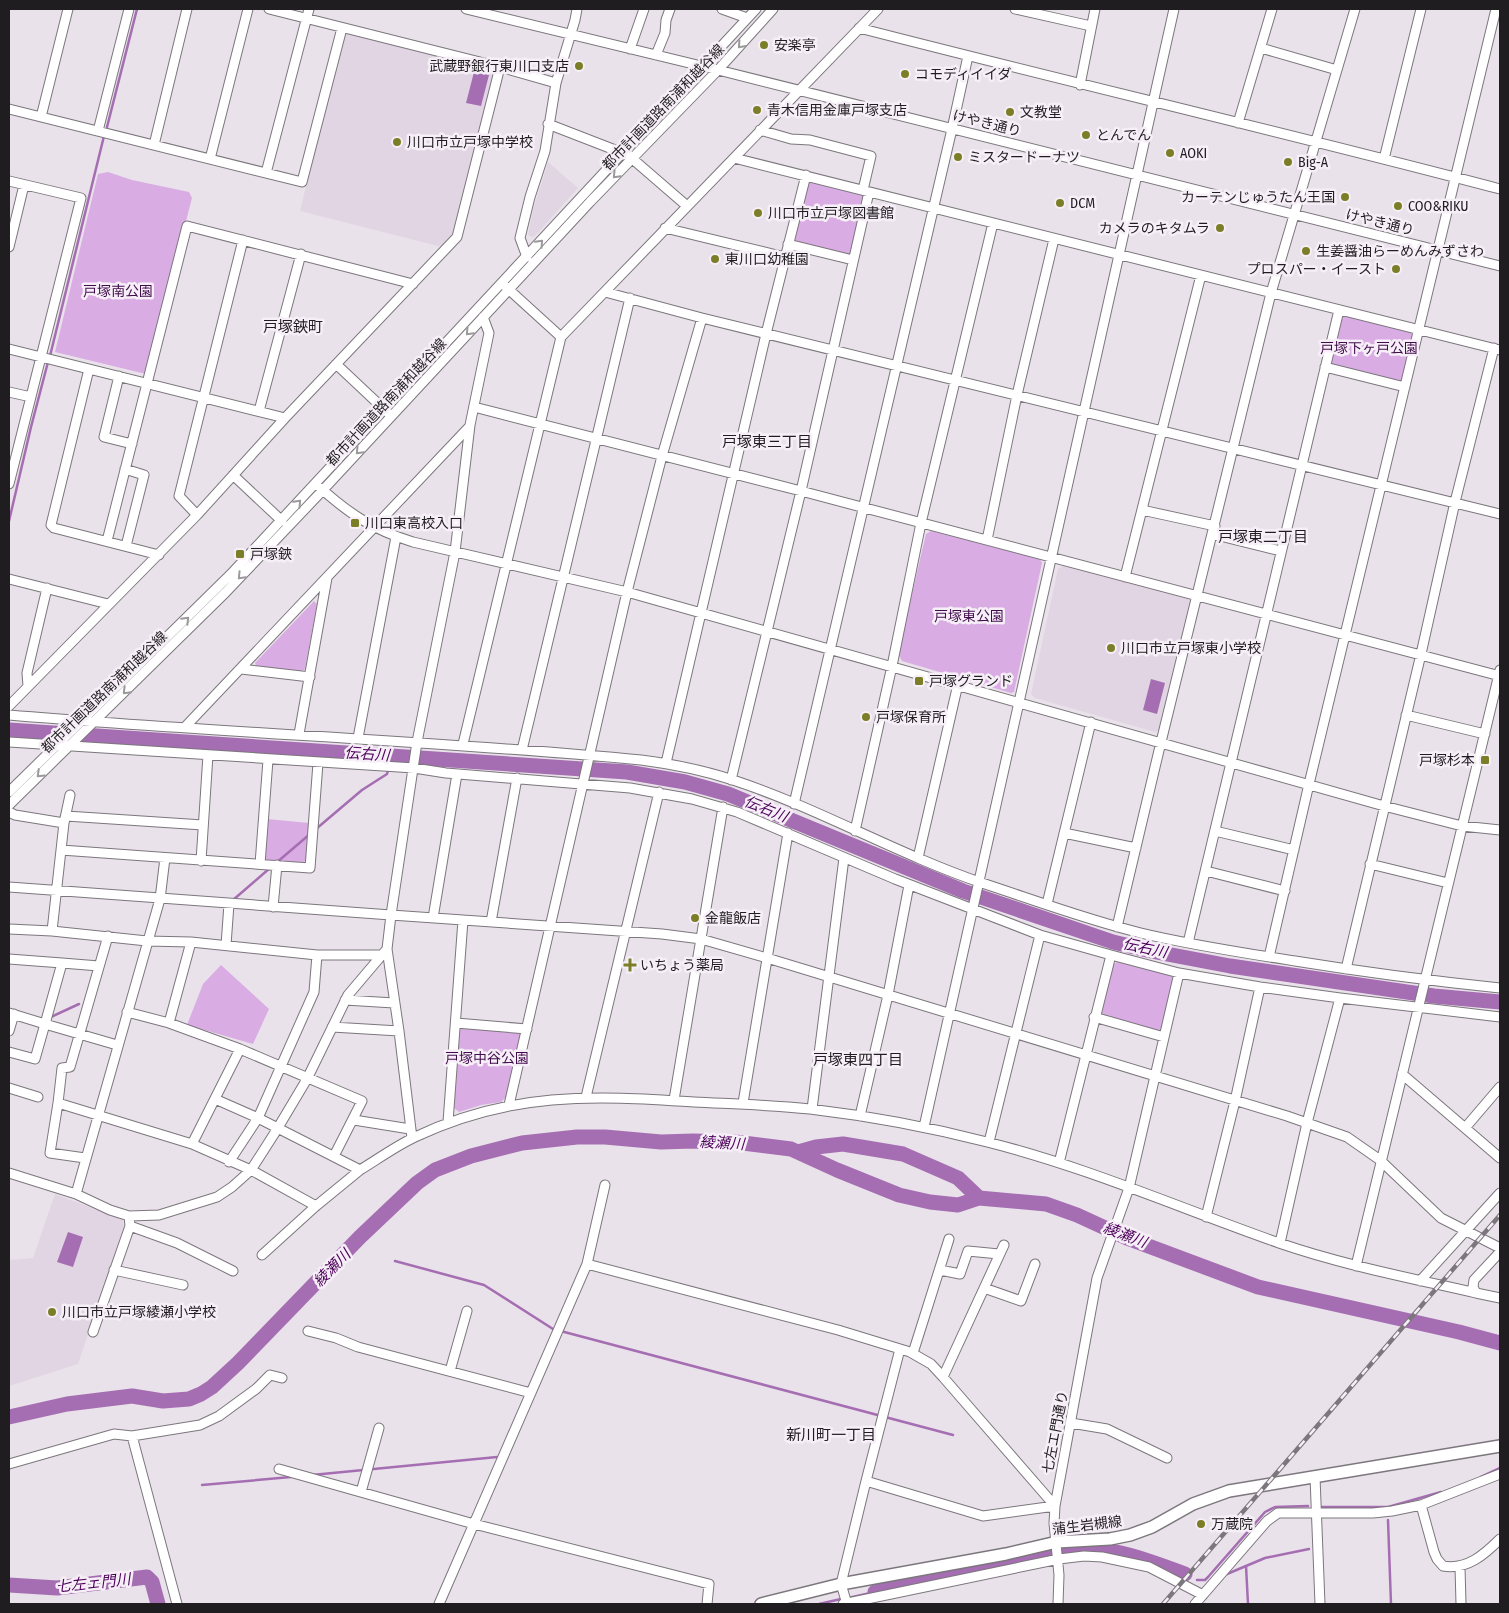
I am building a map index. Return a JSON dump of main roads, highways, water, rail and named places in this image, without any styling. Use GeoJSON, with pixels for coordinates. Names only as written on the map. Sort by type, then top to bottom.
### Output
{"type":"FeatureCollection","features":[{"type":"Feature","properties":{"kind":"main road","name":"蒲生岩槻線"},"geometry":{"type":"LineString","coordinates":[[761,1604],[841,1584],[1006,1554],[1057,1542],[1081,1539],[1110,1539],[1130,1535],[1152,1527],[1193,1504],[1229,1491],[1500,1446]]}},
{"type":"Feature","properties":{"kind":"waterway"},"geometry":{"type":"LineString","coordinates":[[106,131],[137,9]]}},
{"type":"Feature","properties":{"kind":"waterway"},"geometry":{"type":"LineString","coordinates":[[50,356],[104,136]]}},
{"type":"Feature","properties":{"kind":"waterway"},"geometry":{"type":"LineString","coordinates":[[9,521],[48,362]]}},
{"type":"Feature","properties":{"kind":"waterway","name":"伝右川"},"geometry":{"type":"LineString","coordinates":[[9,730],[627,772],[685,782],[728,794],[963,891],[1113,942],[1230,966],[1434,996],[1500,1002]]}},
{"type":"Feature","properties":{"kind":"waterway"},"geometry":{"type":"LineString","coordinates":[[389,764],[391,756]]}},
{"type":"Feature","properties":{"kind":"waterway"},"geometry":{"type":"LineString","coordinates":[[316,829],[362,790],[387,774],[388,770]]}},
{"type":"Feature","properties":{"kind":"waterway"},"geometry":{"type":"LineString","coordinates":[[276,863],[310,834]]}},
{"type":"Feature","properties":{"kind":"waterway"},"geometry":{"type":"LineString","coordinates":[[233,900],[270,868]]}},
{"type":"Feature","properties":{"kind":"waterway"},"geometry":{"type":"LineString","coordinates":[[51,1017],[79,1004]]}},
{"type":"Feature","properties":{"kind":"waterway","name":"綾瀬川"},"geometry":{"type":"LineString","coordinates":[[9,1417],[67,1404],[132,1396],[163,1401],[189,1399],[201,1394],[212,1387],[238,1363],[360,1237],[417,1183],[435,1170],[471,1156],[522,1143],[577,1137],[605,1137],[661,1142],[735,1142],[791,1149],[899,1195],[930,1202],[958,1205],[979,1198],[1046,1204],[1077,1215],[1127,1238],[1258,1287],[1500,1343]]}},
{"type":"Feature","properties":{"kind":"waterway"},"geometry":{"type":"LineString","coordinates":[[798,1152],[816,1147],[843,1144],[903,1154],[958,1178],[979,1198]]}},
{"type":"Feature","properties":{"kind":"waterway"},"geometry":{"type":"LineString","coordinates":[[395,1261],[484,1285],[553,1329],[953,1435]]}},
{"type":"Feature","properties":{"kind":"waterway"},"geometry":{"type":"LineString","coordinates":[[312,1475],[497,1457]]}},
{"type":"Feature","properties":{"kind":"waterway"},"geometry":{"type":"LineString","coordinates":[[1481,1477],[1500,1468]]}},
{"type":"Feature","properties":{"kind":"waterway"},"geometry":{"type":"LineString","coordinates":[[202,1485],[291,1477]]}},
{"type":"Feature","properties":{"kind":"waterway"},"geometry":{"type":"LineString","coordinates":[[1322,1507],[1388,1507],[1441,1492]]}},
{"type":"Feature","properties":{"kind":"waterway"},"geometry":{"type":"LineString","coordinates":[[1197,1580],[1205,1580],[1265,1512],[1275,1507],[1308,1506]]}},
{"type":"Feature","properties":{"kind":"waterway"},"geometry":{"type":"LineString","coordinates":[[1388,1520],[1391,1604]]}},
{"type":"Feature","properties":{"kind":"waterway"},"geometry":{"type":"LineString","coordinates":[[1065,1551],[1080,1549],[1111,1551],[1141,1558],[1185,1574]]}},
{"type":"Feature","properties":{"kind":"waterway"},"geometry":{"type":"LineString","coordinates":[[1227,1574],[1265,1558],[1309,1549]]}},
{"type":"Feature","properties":{"kind":"waterway"},"geometry":{"type":"LineString","coordinates":[[875,1592],[1052,1553]]}},
{"type":"Feature","properties":{"kind":"waterway"},"geometry":{"type":"LineString","coordinates":[[1246,1566],[1248,1604]]}},
{"type":"Feature","properties":{"kind":"waterway","name":"七左ェ門川"},"geometry":{"type":"LineString","coordinates":[[9,1585],[57,1588],[147,1577],[152,1582],[158,1604]]}},
{"type":"Feature","properties":{"kind":"waterway"},"geometry":{"type":"LineString","coordinates":[[848,1598],[875,1592]]}},
{"type":"Feature","properties":{"kind":"waterway"},"geometry":{"type":"LineString","coordinates":[[819,1604],[841,1599]]}},
{"type":"Feature","properties":{"kind":"railway"},"geometry":{"type":"LineString","coordinates":[[1163,1604],[1500,1215]]}},
{"type":"Feature","properties":{"kind":"place","name":"安楽亭"},"geometry":{"type":"Point","coordinates":[764,45]}},
{"type":"Feature","properties":{"kind":"place","name":"武蔵野銀行東川口支店"},"geometry":{"type":"Point","coordinates":[579,66]}},
{"type":"Feature","properties":{"kind":"place","name":"コモディイイダ"},"geometry":{"type":"Point","coordinates":[905,74]}},
{"type":"Feature","properties":{"kind":"place","name":"青木信用金庫戸塚支店"},"geometry":{"type":"Point","coordinates":[757,110]}},
{"type":"Feature","properties":{"kind":"place","name":"文教堂"},"geometry":{"type":"Point","coordinates":[1010,112]}},
{"type":"Feature","properties":{"kind":"place","name":"とんでん"},"geometry":{"type":"Point","coordinates":[1086,135]}},
{"type":"Feature","properties":{"kind":"place","name":"川口市立戸塚中学校"},"geometry":{"type":"Point","coordinates":[397,142]}},
{"type":"Feature","properties":{"kind":"place","name":"AOKI"},"geometry":{"type":"Point","coordinates":[1170,153]}},
{"type":"Feature","properties":{"kind":"place","name":"ミスタードーナツ"},"geometry":{"type":"Point","coordinates":[958,157]}},
{"type":"Feature","properties":{"kind":"place","name":"Big-A"},"geometry":{"type":"Point","coordinates":[1288,162]}},
{"type":"Feature","properties":{"kind":"place","name":"カーテンじゅうたん王国"},"geometry":{"type":"Point","coordinates":[1345,197]}},
{"type":"Feature","properties":{"kind":"place","name":"DCM"},"geometry":{"type":"Point","coordinates":[1060,203]}},
{"type":"Feature","properties":{"kind":"place","name":"COO&RIKU"},"geometry":{"type":"Point","coordinates":[1398,206]}},
{"type":"Feature","properties":{"kind":"place","name":"川口市立戸塚図書館"},"geometry":{"type":"Point","coordinates":[758,213]}},
{"type":"Feature","properties":{"kind":"place","name":"カメラのキタムラ"},"geometry":{"type":"Point","coordinates":[1220,228]}},
{"type":"Feature","properties":{"kind":"place","name":"生姜醤油らーめんみずさわ"},"geometry":{"type":"Point","coordinates":[1306,251]}},
{"type":"Feature","properties":{"kind":"place","name":"東川口幼稚園"},"geometry":{"type":"Point","coordinates":[715,259]}},
{"type":"Feature","properties":{"kind":"place","name":"プロスパー・イースト"},"geometry":{"type":"Point","coordinates":[1396,269]}},
{"type":"Feature","properties":{"kind":"place","name":"川口東高校入口"},"geometry":{"type":"Point","coordinates":[355,523]}},
{"type":"Feature","properties":{"kind":"place","name":"戸塚鋏"},"geometry":{"type":"Point","coordinates":[240,554]}},
{"type":"Feature","properties":{"kind":"place","name":"川口市立戸塚東小学校"},"geometry":{"type":"Point","coordinates":[1111,648]}},
{"type":"Feature","properties":{"kind":"place","name":"戸塚グランド"},"geometry":{"type":"Point","coordinates":[919,681]}},
{"type":"Feature","properties":{"kind":"place","name":"戸塚保育所"},"geometry":{"type":"Point","coordinates":[866,717]}},
{"type":"Feature","properties":{"kind":"place","name":"戸塚杉本"},"geometry":{"type":"Point","coordinates":[1485,760]}},
{"type":"Feature","properties":{"kind":"place","name":"金龍飯店"},"geometry":{"type":"Point","coordinates":[695,918]}},
{"type":"Feature","properties":{"kind":"place","name":"いちょう薬局"},"geometry":{"type":"Point","coordinates":[630,965]}},
{"type":"Feature","properties":{"kind":"place","name":"川口市立戸塚綾瀬小学校"},"geometry":{"type":"Point","coordinates":[52,1312]}},
{"type":"Feature","properties":{"kind":"place","name":"万蔵院"},"geometry":{"type":"Point","coordinates":[1201,1524]}},
{"type":"Feature","properties":{"kind":"district","name":"戸塚鋏町"},"geometry":{"type":"Point","coordinates":[293,327]}},
{"type":"Feature","properties":{"kind":"district","name":"戸塚東三丁目"},"geometry":{"type":"Point","coordinates":[767,442]}},
{"type":"Feature","properties":{"kind":"district","name":"戸塚東二丁目"},"geometry":{"type":"Point","coordinates":[1263,537]}},
{"type":"Feature","properties":{"kind":"district","name":"戸塚東四丁目"},"geometry":{"type":"Point","coordinates":[858,1060]}},
{"type":"Feature","properties":{"kind":"district","name":"新川町一丁目"},"geometry":{"type":"Point","coordinates":[831,1435]}},
{"type":"Feature","properties":{"kind":"park label","name":"戸塚南公園"},"geometry":{"type":"Point","coordinates":[118,291]}},
{"type":"Feature","properties":{"kind":"park label","name":"戸塚下ヶ戸公園"},"geometry":{"type":"Point","coordinates":[1369,348]}},
{"type":"Feature","properties":{"kind":"park label","name":"戸塚東公園"},"geometry":{"type":"Point","coordinates":[969,616]}},
{"type":"Feature","properties":{"kind":"park label","name":"戸塚中谷公園"},"geometry":{"type":"Point","coordinates":[487,1058]}}]}
